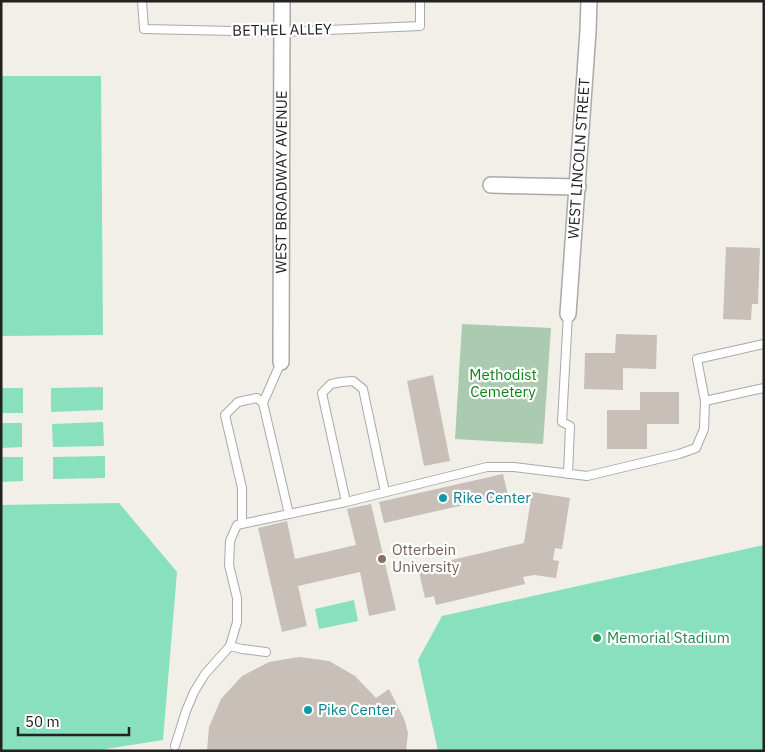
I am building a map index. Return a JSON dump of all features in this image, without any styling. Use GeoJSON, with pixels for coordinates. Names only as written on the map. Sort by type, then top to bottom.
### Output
{"type":"FeatureCollection","features":[{"type":"Feature","properties":{"kind":"street","name":"WEST BROADWAY AVENUE"},"geometry":{"type":"LineString","coordinates":[[281,362],[282,1]]}},
{"type":"Feature","properties":{"kind":"street","name":"WEST LINCOLN STREET"},"geometry":{"type":"LineString","coordinates":[[568,314],[589,1]]}},
{"type":"Feature","properties":{"kind":"street"},"geometry":{"type":"LineString","coordinates":[[491,185],[578,187]]}},
{"type":"Feature","properties":{"kind":"lane","name":"BETHEL ALLEY"},"geometry":{"type":"LineString","coordinates":[[142,1],[144,29],[282,32],[420,26],[420,1]]}},
{"type":"Feature","properties":{"kind":"lane"},"geometry":{"type":"LineString","coordinates":[[568,314],[562,422],[570,426],[568,474]]}},
{"type":"Feature","properties":{"kind":"lane"},"geometry":{"type":"LineString","coordinates":[[174,746],[194,692],[205,674],[230,646],[237,622],[237,598],[229,565],[230,540],[237,525],[346,502],[487,467],[514,467],[587,476],[680,454],[696,448],[704,429],[705,401],[697,359],[764,344]]}},
{"type":"Feature","properties":{"kind":"lane"},"geometry":{"type":"LineString","coordinates":[[281,362],[263,403],[289,514]]}},
{"type":"Feature","properties":{"kind":"lane"},"geometry":{"type":"LineString","coordinates":[[346,502],[322,393],[331,384],[353,381],[363,389],[385,492]]}},
{"type":"Feature","properties":{"kind":"lane"},"geometry":{"type":"LineString","coordinates":[[705,401],[764,388]]}},
{"type":"Feature","properties":{"kind":"lane"},"geometry":{"type":"LineString","coordinates":[[242,524],[242,488],[225,415],[238,402],[257,398],[263,403]]}},
{"type":"Feature","properties":{"kind":"lane"},"geometry":{"type":"LineString","coordinates":[[230,646],[266,652]]}},
{"type":"Feature","properties":{"kind":"green space"},"geometry":{"type":"Polygon","coordinates":[[[1,76],[101,76],[103,335],[1,336],[1,76]]]}},
{"type":"Feature","properties":{"kind":"green space","name":"Methodist Cemetery"},"geometry":{"type":"Polygon","coordinates":[[[462,324],[551,328],[543,444],[455,439],[462,324]]]}},
{"type":"Feature","properties":{"kind":"green space"},"geometry":{"type":"Polygon","coordinates":[[[103,387],[103,410],[51,412],[51,388],[103,387]]]}},
{"type":"Feature","properties":{"kind":"green space"},"geometry":{"type":"Polygon","coordinates":[[[1,388],[23,388],[23,413],[1,413],[1,388]]]}},
{"type":"Feature","properties":{"kind":"green space"},"geometry":{"type":"Polygon","coordinates":[[[103,422],[104,446],[53,447],[52,424],[103,422]]]}},
{"type":"Feature","properties":{"kind":"green space"},"geometry":{"type":"Polygon","coordinates":[[[1,423],[22,423],[22,447],[1,448],[1,423]]]}},
{"type":"Feature","properties":{"kind":"green space"},"geometry":{"type":"Polygon","coordinates":[[[105,456],[105,478],[53,479],[53,457],[105,456]]]}},
{"type":"Feature","properties":{"kind":"green space"},"geometry":{"type":"Polygon","coordinates":[[[1,457],[23,457],[23,481],[1,482],[1,457]]]}},
{"type":"Feature","properties":{"kind":"green space"},"geometry":{"type":"Polygon","coordinates":[[[119,503],[177,572],[163,740],[93,751],[1,751],[1,505],[119,503]]]}},
{"type":"Feature","properties":{"kind":"green space","name":"Memorial Stadium"},"geometry":{"type":"Polygon","coordinates":[[[764,545],[764,751],[438,751],[418,660],[442,616],[764,545]]]}},
{"type":"Feature","properties":{"kind":"green space"},"geometry":{"type":"Polygon","coordinates":[[[354,600],[358,621],[319,629],[315,609],[354,600]]]}},
{"type":"Feature","properties":{"kind":"building"},"geometry":{"type":"Polygon","coordinates":[[[726,247],[760,248],[758,304],[752,304],[751,320],[723,319],[726,247]]]}},
{"type":"Feature","properties":{"kind":"building"},"geometry":{"type":"Polygon","coordinates":[[[616,334],[657,335],[656,369],[623,368],[623,390],[584,389],[585,353],[615,353],[616,334]]]}},
{"type":"Feature","properties":{"kind":"building"},"geometry":{"type":"Polygon","coordinates":[[[433,375],[450,461],[424,466],[407,381],[433,375]]]}},
{"type":"Feature","properties":{"kind":"building"},"geometry":{"type":"Polygon","coordinates":[[[640,392],[679,392],[679,424],[647,424],[647,449],[607,449],[607,410],[640,410],[640,392]]]}},
{"type":"Feature","properties":{"kind":"building","name":"Rike Center"},"geometry":{"type":"Polygon","coordinates":[[[503,474],[508,495],[384,523],[379,502],[503,474]]]}},
{"type":"Feature","properties":{"kind":"building"},"geometry":{"type":"Polygon","coordinates":[[[532,492],[570,498],[562,549],[555,548],[553,560],[559,561],[556,578],[534,575],[523,577],[525,584],[436,605],[434,596],[425,598],[418,568],[524,543],[532,492]]]}},
{"type":"Feature","properties":{"kind":"building"},"geometry":{"type":"Polygon","coordinates":[[[371,504],[396,610],[369,616],[360,572],[298,586],[307,626],[282,632],[258,528],[287,521],[295,559],[356,545],[347,509],[371,504]]]}},
{"type":"Feature","properties":{"kind":"building","name":"Pike Center"},"geometry":{"type":"Polygon","coordinates":[[[299,657],[329,661],[355,676],[376,698],[389,689],[405,721],[408,733],[406,751],[207,751],[209,727],[221,699],[242,676],[269,662],[299,657]]]}},
{"type":"Feature","properties":{"kind":"place","name":"Rike Center"},"geometry":{"type":"Point","coordinates":[443,498]}},
{"type":"Feature","properties":{"kind":"place","name":"Otterbein University"},"geometry":{"type":"Point","coordinates":[382,559]}},
{"type":"Feature","properties":{"kind":"place","name":"Memorial Stadium"},"geometry":{"type":"Point","coordinates":[597,638]}},
{"type":"Feature","properties":{"kind":"place","name":"Pike Center"},"geometry":{"type":"Point","coordinates":[308,710]}}]}
